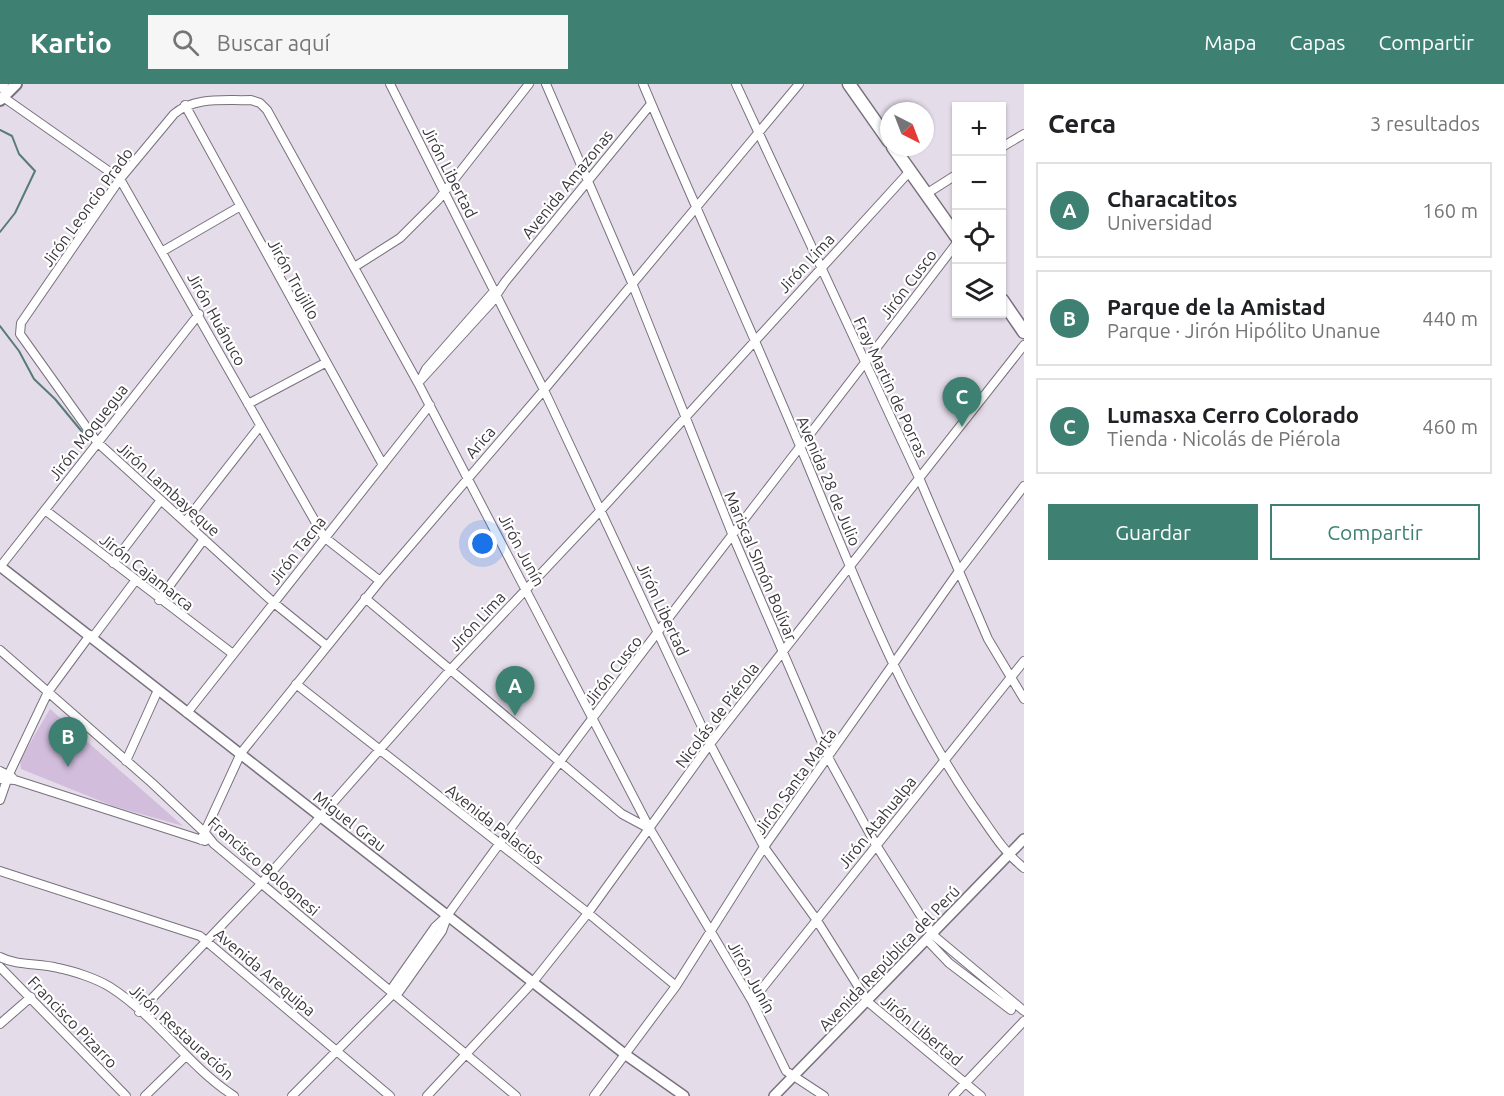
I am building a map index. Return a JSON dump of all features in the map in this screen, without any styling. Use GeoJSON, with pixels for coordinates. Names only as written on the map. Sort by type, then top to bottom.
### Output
{"type":"FeatureCollection","features":[{"type":"Feature","properties":{"kind":"highway"},"geometry":{"type":"LineString","coordinates":[[849,84],[880,128]]}},
{"type":"Feature","properties":{"kind":"highway"},"geometry":{"type":"LineString","coordinates":[[899,156],[952,229]]}},
{"type":"Feature","properties":{"kind":"highway"},"geometry":{"type":"LineString","coordinates":[[1006,306],[1024,332]]}},
{"type":"Feature","properties":{"kind":"main road"},"geometry":{"type":"LineString","coordinates":[[1,92],[16,84]]}},
{"type":"Feature","properties":{"kind":"street","name":"Jirón Libertad"},"geometry":{"type":"LineString","coordinates":[[390,84],[544,390],[710,744],[764,848],[816,919],[868,1002],[981,1096]]}},
{"type":"Feature","properties":{"kind":"street"},"geometry":{"type":"LineString","coordinates":[[356,266],[400,238],[445,192],[530,84]]}},
{"type":"Feature","properties":{"kind":"street","name":"Mariscal SImón Bolívar"},"geometry":{"type":"LineString","coordinates":[[546,84],[632,283],[733,536],[829,759],[931,938],[1024,1011]]}},
{"type":"Feature","properties":{"kind":"street","name":"Avenida 28 de Julio"},"geometry":{"type":"LineString","coordinates":[[643,84],[695,209],[894,664],[944,762],[1008,856],[1024,868]]}},
{"type":"Feature","properties":{"kind":"street","name":"Fray Martin de Porras"},"geometry":{"type":"LineString","coordinates":[[736,84],[920,480],[988,639],[1009,678],[1024,699]]}},
{"type":"Feature","properties":{"kind":"street","name":"Arica"},"geometry":{"type":"LineString","coordinates":[[203,837],[241,753],[380,580],[544,390],[799,84]]}},
{"type":"Feature","properties":{"kind":"street","name":"Jirón Huánuco"},"geometry":{"type":"LineString","coordinates":[[1,92],[120,179],[199,314],[324,537],[380,580]]}},
{"type":"Feature","properties":{"kind":"street","name":"Jirón Junín"},"geometry":{"type":"LineString","coordinates":[[185,105],[198,102],[251,100],[260,103],[267,110],[356,266],[468,476],[650,828],[752,1001],[786,1071],[796,1075],[824,1096]]}},
{"type":"Feature","properties":{"kind":"street","name":"Avenida Amazonas"},"geometry":{"type":"LineString","coordinates":[[418,383],[495,294],[651,104]]}},
{"type":"Feature","properties":{"kind":"street","name":"Jirón Leoncio Prado"},"geometry":{"type":"LineString","coordinates":[[19,331],[21,323],[120,179],[185,105]]}},
{"type":"Feature","properties":{"kind":"street","name":"Jirón Trujillo"},"geometry":{"type":"LineString","coordinates":[[185,105],[239,207],[383,465]]}},
{"type":"Feature","properties":{"kind":"street"},"geometry":{"type":"LineString","coordinates":[[1006,145],[1024,134]]}},
{"type":"Feature","properties":{"kind":"street","name":"Jirón Lima"},"geometry":{"type":"LineString","coordinates":[[139,1012],[322,818],[450,669],[600,511],[910,171]]}},
{"type":"Feature","properties":{"kind":"street"},"geometry":{"type":"LineString","coordinates":[[926,194],[952,178]]}},
{"type":"Feature","properties":{"kind":"street"},"geometry":{"type":"LineString","coordinates":[[163,251],[239,207]]}},
{"type":"Feature","properties":{"kind":"street","name":"Jirón Cusco"},"geometry":{"type":"LineString","coordinates":[[292,1096],[393,994],[442,931],[447,915],[560,761],[800,445],[952,251]]}},
{"type":"Feature","properties":{"kind":"street","name":"Jirón Moquegua"},"geometry":{"type":"LineString","coordinates":[[0,567],[199,314]]}},
{"type":"Feature","properties":{"kind":"street","name":"Jirón Lambayeque"},"geometry":{"type":"LineString","coordinates":[[19,331],[21,338],[97,442],[274,603],[327,646]]}},
{"type":"Feature","properties":{"kind":"street","name":"Nicolás de Piérola"},"geometry":{"type":"LineString","coordinates":[[427,1096],[533,982],[588,913],[710,744],[1024,345]]}},
{"type":"Feature","properties":{"kind":"street"},"geometry":{"type":"LineString","coordinates":[[248,404],[325,363]]}},
{"type":"Feature","properties":{"kind":"street","name":"Jirón Tacna"},"geometry":{"type":"LineString","coordinates":[[187,713],[430,405]]}},
{"type":"Feature","properties":{"kind":"street"},"geometry":{"type":"LineString","coordinates":[[185,522],[260,426]]}},
{"type":"Feature","properties":{"kind":"street","name":"Jirón Santa Marta"},"geometry":{"type":"LineString","coordinates":[[594,1096],[676,986],[764,848],[829,759],[958,571],[1024,486]]}},
{"type":"Feature","properties":{"kind":"street"},"geometry":{"type":"LineString","coordinates":[[112,563],[161,500]]}},
{"type":"Feature","properties":{"kind":"street","name":"Jirón Cajamarca"},"geometry":{"type":"LineString","coordinates":[[45,510],[159,600],[233,654]]}},
{"type":"Feature","properties":{"kind":"street"},"geometry":{"type":"LineString","coordinates":[[159,600],[204,539]]}},
{"type":"Feature","properties":{"kind":"street","name":"Miguel Grau"},"geometry":{"type":"LineString","coordinates":[[0,567],[92,636],[187,713],[626,1054],[684,1096]]}},
{"type":"Feature","properties":{"kind":"street"},"geometry":{"type":"LineString","coordinates":[[0,800],[48,692],[135,581]]}},
{"type":"Feature","properties":{"kind":"street"},"geometry":{"type":"LineString","coordinates":[[366,598],[627,818],[650,828]]}},
{"type":"Feature","properties":{"kind":"street","name":"Francisco Bolognesi"},"geometry":{"type":"LineString","coordinates":[[0,650],[126,761],[203,837],[516,1096]]}},
{"type":"Feature","properties":{"kind":"street","name":"Jirón Atahualpa"},"geometry":{"type":"LineString","coordinates":[[752,1001],[1024,661]]}},
{"type":"Feature","properties":{"kind":"street","name":"Avenida Palacios"},"geometry":{"type":"LineString","coordinates":[[296,684],[588,913],[676,986]]}},
{"type":"Feature","properties":{"kind":"street"},"geometry":{"type":"LineString","coordinates":[[126,761],[158,690]]}},
{"type":"Feature","properties":{"kind":"street"},"geometry":{"type":"LineString","coordinates":[[0,771],[8,779],[203,837]]}},
{"type":"Feature","properties":{"kind":"street","name":"Avenida República del Perú"},"geometry":{"type":"LineString","coordinates":[[774,1096],[931,938],[1024,840]]}},
{"type":"Feature","properties":{"kind":"street","name":"Avenida Arequipa"},"geometry":{"type":"LineString","coordinates":[[0,871],[206,940],[390,1096]]}},
{"type":"Feature","properties":{"kind":"street"},"geometry":{"type":"LineString","coordinates":[[931,938],[949,963],[1011,1010]]}},
{"type":"Feature","properties":{"kind":"street","name":"Jirón Restauración"},"geometry":{"type":"LineString","coordinates":[[0,957],[3,964],[60,968],[109,986],[166,1034],[185,1056],[234,1096]]}},
{"type":"Feature","properties":{"kind":"street","name":"Francisco Pizarro"},"geometry":{"type":"LineString","coordinates":[[3,964],[31,997],[126,1096]]}},
{"type":"Feature","properties":{"kind":"street"},"geometry":{"type":"LineString","coordinates":[[0,1024],[31,997]]}},
{"type":"Feature","properties":{"kind":"street"},"geometry":{"type":"LineString","coordinates":[[953,1096],[1024,1021]]}},
{"type":"Feature","properties":{"kind":"street"},"geometry":{"type":"LineString","coordinates":[[145,1096],[185,1056]]}},
{"type":"Feature","properties":{"kind":"shaded area"},"geometry":{"type":"Polygon","coordinates":[[[50,709],[183,826],[113,806],[21,769],[20,760],[50,709]]]}},
{"type":"Feature","properties":{"kind":"waterway"},"geometry":{"type":"LineString","coordinates":[[0,130],[12,136],[19,154],[35,171],[15,213],[0,232]]}},
{"type":"Feature","properties":{"kind":"waterway"},"geometry":{"type":"LineString","coordinates":[[0,326],[19,351],[34,379],[55,399],[88,439]]}},
{"type":"Feature","properties":{"kind":"place","name":"Lumasxa Cerro Colorado"},"geometry":{"type":"Point","coordinates":[962,427]}},
{"type":"Feature","properties":{"kind":"place","name":"Characatitos"},"geometry":{"type":"Point","coordinates":[515,716]}},
{"type":"Feature","properties":{"kind":"place","name":"Parque de la Amistad"},"geometry":{"type":"Point","coordinates":[68,767]}}]}
